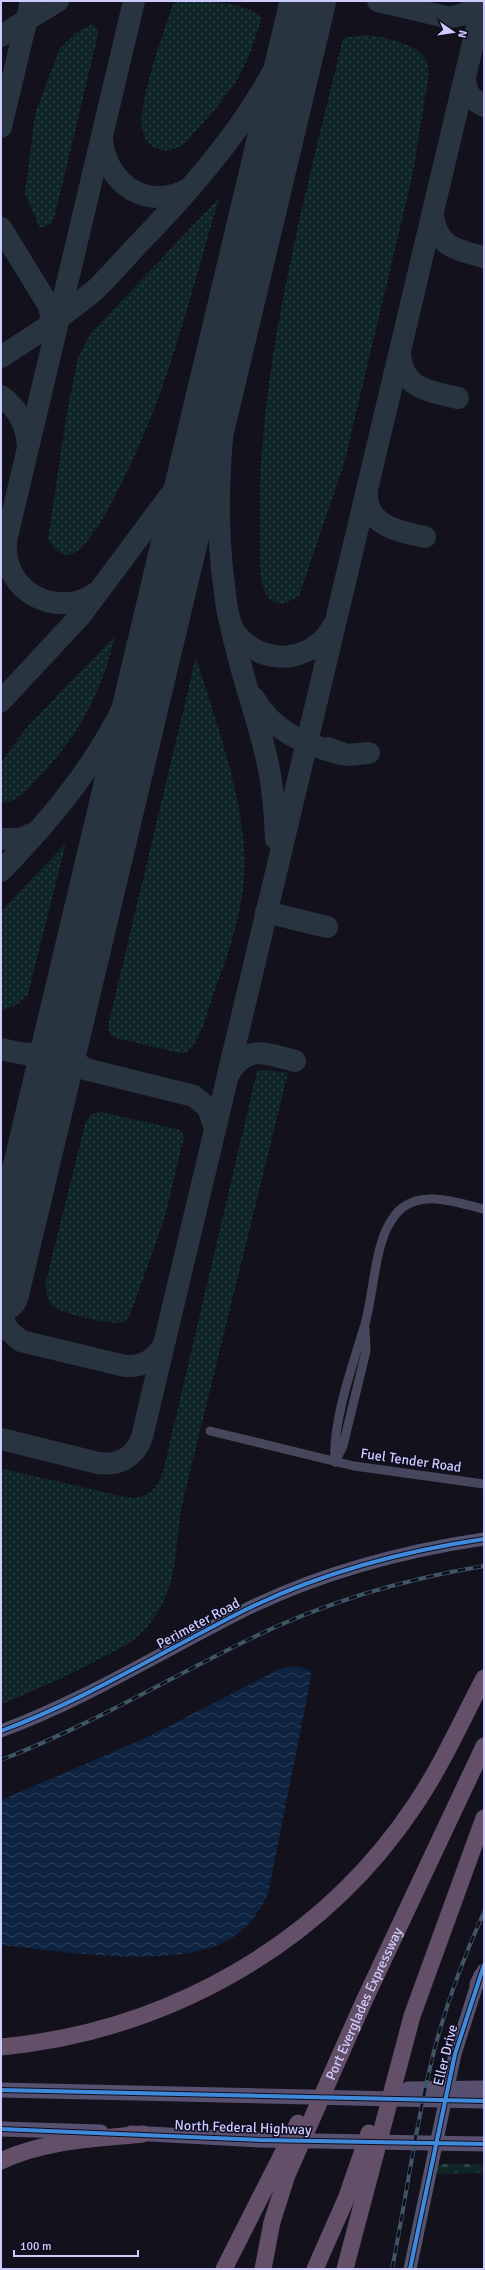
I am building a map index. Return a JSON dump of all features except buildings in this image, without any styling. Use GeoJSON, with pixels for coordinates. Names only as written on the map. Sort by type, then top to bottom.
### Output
{"type":"FeatureCollection","features":[{"type":"Feature","properties":{"kind":"highway"},"geometry":{"type":"LineString","coordinates":[[1,2047],[86,2033],[147,2015],[205,1990],[232,1976],[284,1942],[333,1902],[377,1855],[396,1831],[432,1778],[484,1678]]}},
{"type":"Feature","properties":{"kind":"highway","name":"Port Everglades Expressway"},"geometry":{"type":"LineString","coordinates":[[263,2269],[272,2222],[282,2190],[364,2001],[484,1746]]}},
{"type":"Feature","properties":{"kind":"highway"},"geometry":{"type":"LineString","coordinates":[[315,2269],[346,2199],[386,2083],[484,1818]]}},
{"type":"Feature","properties":{"kind":"highway"},"geometry":{"type":"LineString","coordinates":[[224,2269],[326,2069],[364,2001]]}},
{"type":"Feature","properties":{"kind":"highway"},"geometry":{"type":"LineString","coordinates":[[346,2266],[412,2016]]}},
{"type":"Feature","properties":{"kind":"highway"},"geometry":{"type":"LineString","coordinates":[[1,2160],[18,2152],[41,2147],[143,2134]]}},
{"type":"Feature","properties":{"kind":"main road"},"geometry":{"type":"LineString","coordinates":[[1,2090],[282,2095],[481,2094]]}},
{"type":"Feature","properties":{"kind":"main road","name":"North Federal Highway"},"geometry":{"type":"LineString","coordinates":[[1,2129],[260,2140],[484,2144]]}},
{"type":"Feature","properties":{"kind":"street"},"geometry":{"type":"LineString","coordinates":[[335,1462],[334,1445],[356,1348],[365,1324],[383,1238],[396,1214],[416,1201],[432,1198],[484,1209]]}},
{"type":"Feature","properties":{"kind":"street","name":"Fuel Tender Road"},"geometry":{"type":"LineString","coordinates":[[210,1430],[335,1462],[484,1484]]}},
{"type":"Feature","properties":{"kind":"street","name":"Perimeter Road"},"geometry":{"type":"LineString","coordinates":[[1,1731],[75,1700],[248,1609],[288,1591],[363,1566],[484,1539]]}},
{"type":"Feature","properties":{"kind":"street","name":"Eller Drive"},"geometry":{"type":"LineString","coordinates":[[410,2269],[450,2076],[484,1965]]}},
{"type":"Feature","properties":{"kind":"green space"},"geometry":{"type":"Polygon","coordinates":[[[176,1],[210,2],[233,5],[254,12],[262,18],[250,53],[236,82],[218,106],[183,145],[172,149],[162,150],[154,147],[146,139],[142,127],[142,113],[152,66],[172,6],[176,1]]]}},
{"type":"Feature","properties":{"kind":"green space"},"geometry":{"type":"Polygon","coordinates":[[[93,24],[98,31],[97,39],[54,219],[51,224],[40,228],[25,193],[35,114],[60,48],[77,32],[93,24]]]}},
{"type":"Feature","properties":{"kind":"green space"},"geometry":{"type":"Polygon","coordinates":[[[370,35],[397,41],[415,49],[426,59],[429,72],[413,173],[344,464],[299,596],[284,604],[277,603],[268,597],[265,591],[261,576],[260,560],[261,476],[266,413],[274,349],[285,286],[313,160],[343,38],[370,35]]]}},
{"type":"Feature","properties":{"kind":"green space"},"geometry":{"type":"Polygon","coordinates":[[[219,198],[174,353],[156,404],[133,460],[110,506],[87,542],[76,552],[68,555],[64,554],[56,550],[48,539],[67,412],[78,357],[91,333],[219,198]]]}},
{"type":"Feature","properties":{"kind":"green space"},"geometry":{"type":"Polygon","coordinates":[[[115,636],[96,694],[78,728],[54,760],[23,794],[13,800],[1,802],[1,762],[27,727],[115,636]]]}},
{"type":"Feature","properties":{"kind":"green space"},"geometry":{"type":"Polygon","coordinates":[[[196,657],[232,775],[241,823],[245,866],[244,884],[238,919],[228,954],[201,1031],[192,1047],[186,1053],[180,1053],[116,1038],[110,1034],[108,1026],[196,657]]]}},
{"type":"Feature","properties":{"kind":"green space"},"geometry":{"type":"Polygon","coordinates":[[[66,843],[28,994],[16,1005],[1,1010],[1,911],[66,843]]]}},
{"type":"Feature","properties":{"kind":"green space"},"geometry":{"type":"Polygon","coordinates":[[[266,1070],[288,1073],[183,1500],[173,1571],[166,1596],[155,1617],[135,1639],[126,1645],[40,1688],[1,1704],[1,1478],[3,1469],[130,1498],[136,1498],[147,1494],[158,1483],[163,1472],[257,1071],[266,1070]]]}},
{"type":"Feature","properties":{"kind":"green space"},"geometry":{"type":"Polygon","coordinates":[[[101,1112],[177,1129],[181,1131],[184,1137],[164,1220],[130,1315],[127,1320],[119,1323],[94,1320],[64,1312],[52,1305],[47,1297],[46,1291],[46,1281],[85,1124],[91,1114],[101,1112]]]}},
{"type":"Feature","properties":{"kind":"green space"},"geometry":{"type":"Polygon","coordinates":[[[431,2164],[484,2164],[484,2173],[429,2174],[431,2164]]]}},
{"type":"Feature","properties":{"kind":"water"},"geometry":{"type":"Polygon","coordinates":[[[293,1666],[304,1668],[311,1672],[310,1683],[268,1894],[257,1913],[244,1929],[232,1938],[209,1948],[182,1954],[119,1956],[1,1945],[1,1800],[148,1737],[277,1670],[293,1666]]]}},
{"type":"Feature","properties":{"kind":"taxiway"},"geometry":{"type":"LineString","coordinates":[[1,127],[31,1]]}},
{"type":"Feature","properties":{"kind":"taxiway"},"geometry":{"type":"LineString","coordinates":[[1,36],[58,1]]}},
{"type":"Feature","properties":{"kind":"taxiway"},"geometry":{"type":"LineString","coordinates":[[1,562],[134,1]]}},
{"type":"Feature","properties":{"kind":"taxiway"},"geometry":{"type":"LineString","coordinates":[[54,322],[102,283],[195,183],[239,127],[276,66],[304,1]]}},
{"type":"Feature","properties":{"kind":"taxiway"},"geometry":{"type":"LineString","coordinates":[[378,1],[446,17],[465,13],[474,8],[481,1]]}},
{"type":"Feature","properties":{"kind":"taxiway"},"geometry":{"type":"LineString","coordinates":[[1,1439],[106,1464],[125,1459],[131,1455],[142,1437],[483,1]]}},
{"type":"Feature","properties":{"kind":"taxiway"},"geometry":{"type":"LineString","coordinates":[[465,77],[466,87],[472,98],[484,106]]}},
{"type":"Feature","properties":{"kind":"taxiway"},"geometry":{"type":"LineString","coordinates":[[102,140],[106,156],[112,170],[121,182],[132,190],[145,195],[160,197],[175,195],[190,188]]}},
{"type":"Feature","properties":{"kind":"taxiway"},"geometry":{"type":"LineString","coordinates":[[433,213],[438,233],[443,240],[456,249],[484,257]]}},
{"type":"Feature","properties":{"kind":"taxiway"},"geometry":{"type":"LineString","coordinates":[[1,228],[49,306],[54,331]]}},
{"type":"Feature","properties":{"kind":"taxiway"},"geometry":{"type":"LineString","coordinates":[[252,236],[237,323],[225,410],[221,453],[219,497],[220,541],[228,611],[231,624],[242,641],[261,653],[269,655],[283,657],[298,655],[321,642],[333,626]]}},
{"type":"Feature","properties":{"kind":"taxiway"},"geometry":{"type":"LineString","coordinates":[[1,357],[47,327],[59,311]]}},
{"type":"Feature","properties":{"kind":"taxiway"},"geometry":{"type":"LineString","coordinates":[[400,352],[405,374],[411,381],[427,390],[458,398]]}},
{"type":"Feature","properties":{"kind":"taxiway"},"geometry":{"type":"LineString","coordinates":[[1,396],[12,406],[20,417],[23,423],[28,445]]}},
{"type":"Feature","properties":{"kind":"taxiway"},"geometry":{"type":"LineString","coordinates":[[1,701],[81,615],[201,454]]}},
{"type":"Feature","properties":{"kind":"taxiway"},"geometry":{"type":"LineString","coordinates":[[367,491],[368,503],[371,512],[377,519],[394,529],[425,537]]}},
{"type":"Feature","properties":{"kind":"taxiway"},"geometry":{"type":"LineString","coordinates":[[6,545],[8,562],[14,577],[24,588],[36,597],[51,602],[66,603],[82,600],[97,592]]}},
{"type":"Feature","properties":{"kind":"taxiway"},"geometry":{"type":"LineString","coordinates":[[1,871],[54,812],[71,791],[101,748],[114,725],[138,674],[168,591]]}},
{"type":"Feature","properties":{"kind":"taxiway"},"geometry":{"type":"LineString","coordinates":[[231,625],[239,660],[268,764],[274,802],[276,839]]}},
{"type":"Feature","properties":{"kind":"taxiway"},"geometry":{"type":"LineString","coordinates":[[254,698],[261,710],[280,728],[303,741],[341,754]]}},
{"type":"Feature","properties":{"kind":"taxiway"},"geometry":{"type":"LineString","coordinates":[[328,748],[347,755],[369,753]]}},
{"type":"Feature","properties":{"kind":"taxiway"},"geometry":{"type":"LineString","coordinates":[[1,839],[20,839],[38,831]]}},
{"type":"Feature","properties":{"kind":"taxiway"},"geometry":{"type":"LineString","coordinates":[[266,912],[327,927]]}},
{"type":"Feature","properties":{"kind":"taxiway"},"geometry":{"type":"LineString","coordinates":[[67,1018],[68,1047],[74,1059],[85,1069],[194,1096],[208,1108],[215,1129]]}},
{"type":"Feature","properties":{"kind":"taxiway"},"geometry":{"type":"LineString","coordinates":[[1,1049],[24,1054],[41,1053],[54,1043],[65,1021]]}},
{"type":"Feature","properties":{"kind":"taxiway"},"geometry":{"type":"LineString","coordinates":[[229,1074],[236,1064],[250,1054],[267,1054],[295,1061]]}},
{"type":"Feature","properties":{"kind":"taxiway"},"geometry":{"type":"LineString","coordinates":[[1,1313],[8,1330],[21,1341],[125,1366],[147,1362],[155,1356],[163,1346]]}},
{"type":"Feature","properties":{"kind":"runway"},"geometry":{"type":"LineString","coordinates":[[1,1293],[308,1]]}},
{"type":"Feature","properties":{"kind":"railway"},"geometry":{"type":"LineString","coordinates":[[1,1760],[34,1747],[97,1717],[281,1624],[366,1593],[454,1571],[484,1566]]}},
{"type":"Feature","properties":{"kind":"railway"},"geometry":{"type":"LineString","coordinates":[[392,2269],[419,2121],[439,2031],[467,1951],[484,1912]]}},
{"type":"Feature","properties":{"kind":"cycle path"},"geometry":{"type":"LineString","coordinates":[[1,1731],[95,1689],[216,1625],[275,1596],[333,1574],[363,1565],[423,1550],[484,1539]]}},
{"type":"Feature","properties":{"kind":"cycle path"},"geometry":{"type":"LineString","coordinates":[[410,2269],[455,2054],[484,1965]]}},
{"type":"Feature","properties":{"kind":"cycle path"},"geometry":{"type":"LineString","coordinates":[[1,2090],[484,2101]]}},
{"type":"Feature","properties":{"kind":"cycle path"},"geometry":{"type":"LineString","coordinates":[[1,2129],[260,2140],[484,2144]]}}]}
